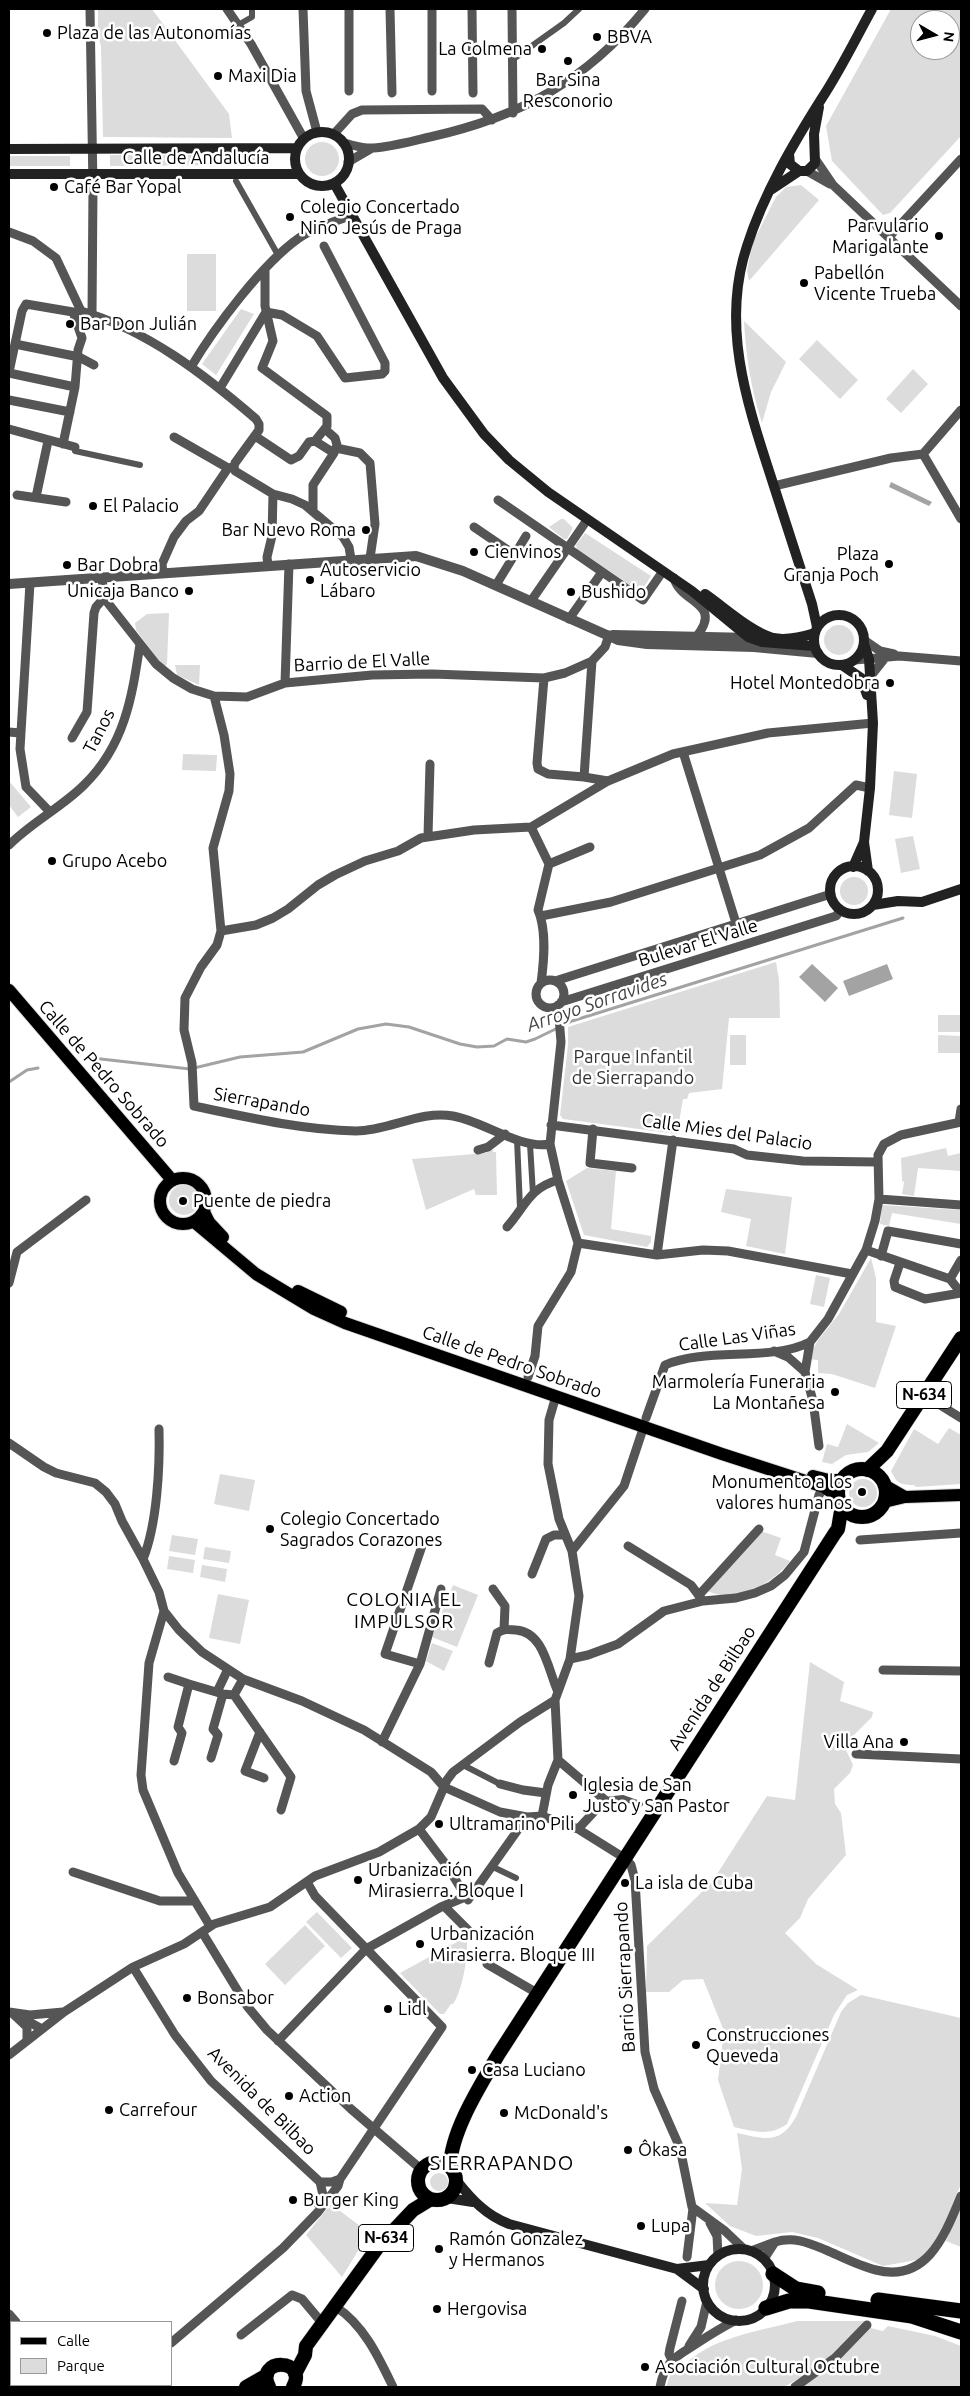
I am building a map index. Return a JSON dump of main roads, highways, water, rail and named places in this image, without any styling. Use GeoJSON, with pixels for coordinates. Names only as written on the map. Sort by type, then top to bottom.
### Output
{"type":"FeatureCollection","features":[{"type":"Feature","properties":{"kind":"highway","name":"N-634"},"geometry":{"type":"LineString","coordinates":[[842,1480],[853,1471],[867,1470],[887,1451],[961,1338]]}},
{"type":"Feature","properties":{"kind":"highway","name":"N-634"},"geometry":{"type":"LineString","coordinates":[[884,1502],[883,1482],[887,1451]]}},
{"type":"Feature","properties":{"kind":"highway"},"geometry":{"type":"LineString","coordinates":[[867,1470],[883,1482]]}},
{"type":"Feature","properties":{"kind":"highway"},"geometry":{"type":"LineString","coordinates":[[842,1480],[838,1492],[840,1502],[846,1510],[857,1516],[873,1514],[884,1502]]}},
{"type":"Feature","properties":{"kind":"highway","name":"Avenida de Bilbao"},"geometry":{"type":"LineString","coordinates":[[838,1529],[840,1502]]}},
{"type":"Feature","properties":{"kind":"highway","name":"Avenida de Bilbao"},"geometry":{"type":"LineString","coordinates":[[445,2165],[482,2082],[538,1993],[838,1529],[857,1516]]}},
{"type":"Feature","properties":{"kind":"highway","name":"N-634"},"geometry":{"type":"LineString","coordinates":[[246,2387],[268,2384],[272,2367],[282,2364],[299,2349],[306,2346],[336,2307],[370,2257],[426,2196],[418,2179],[422,2170],[430,2163],[445,2165]]}},
{"type":"Feature","properties":{"kind":"highway"},"geometry":{"type":"LineString","coordinates":[[426,2196],[447,2198],[453,2193],[456,2182],[445,2165]]}},
{"type":"Feature","properties":{"kind":"highway"},"geometry":{"type":"LineString","coordinates":[[774,2278],[808,2301]]}},
{"type":"Feature","properties":{"kind":"highway"},"geometry":{"type":"LineString","coordinates":[[774,2278],[810,2292],[961,2311]]}},
{"type":"Feature","properties":{"kind":"highway"},"geometry":{"type":"LineString","coordinates":[[766,2308],[789,2301],[808,2301],[912,2316],[961,2332]]}},
{"type":"Feature","properties":{"kind":"highway","name":"N-634"},"geometry":{"type":"LineString","coordinates":[[294,2381],[305,2355],[306,2346]]}},
{"type":"Feature","properties":{"kind":"highway","name":"N-634"},"geometry":{"type":"LineString","coordinates":[[282,2364],[291,2368],[294,2381]]}},
{"type":"Feature","properties":{"kind":"main road"},"geometry":{"type":"LineString","coordinates":[[816,649],[816,630],[812,604],[745,395],[736,338],[737,294],[746,247],[771,190],[791,150],[872,9]]}},
{"type":"Feature","properties":{"kind":"main road"},"geometry":{"type":"LineString","coordinates":[[771,190],[803,171],[816,156],[816,115],[822,99]]}},
{"type":"Feature","properties":{"kind":"main road"},"geometry":{"type":"LineString","coordinates":[[317,132],[333,135],[343,143],[348,152],[348,162],[344,174],[334,183],[324,186],[314,185],[299,174],[295,161],[300,143],[317,132]]}},
{"type":"Feature","properties":{"kind":"main road","name":"Calle de Andalucía"},"geometry":{"type":"LineString","coordinates":[[9,149],[300,143]]}},
{"type":"Feature","properties":{"kind":"main road"},"geometry":{"type":"LineString","coordinates":[[791,150],[805,144],[816,156]]}},
{"type":"Feature","properties":{"kind":"main road"},"geometry":{"type":"LineString","coordinates":[[791,150],[790,164],[803,171]]}},
{"type":"Feature","properties":{"kind":"main road","name":"Calle de Andalucía"},"geometry":{"type":"LineString","coordinates":[[9,174],[299,174]]}},
{"type":"Feature","properties":{"kind":"main road"},"geometry":{"type":"LineString","coordinates":[[334,183],[431,358],[470,416],[498,449],[516,466],[587,520],[692,591],[748,637],[762,642],[816,649],[830,664],[842,665],[855,660],[861,652],[864,642]]}},
{"type":"Feature","properties":{"kind":"main road"},"geometry":{"type":"LineString","coordinates":[[692,591],[704,594],[756,630],[773,638],[792,638],[816,630],[826,618],[833,615],[844,615],[854,620],[862,628],[869,659],[873,723],[870,788],[864,842],[868,871],[877,883],[878,891],[873,905],[868,910],[854,914],[841,910],[831,894],[831,887],[836,875],[847,868],[853,867],[868,871]]}},
{"type":"Feature","properties":{"kind":"main road"},"geometry":{"type":"LineString","coordinates":[[812,604],[833,615]]}},
{"type":"Feature","properties":{"kind":"main road"},"geometry":{"type":"LineString","coordinates":[[842,665],[861,678],[870,699]]}},
{"type":"Feature","properties":{"kind":"main road"},"geometry":{"type":"LineString","coordinates":[[853,867],[864,842]]}},
{"type":"Feature","properties":{"kind":"main road"},"geometry":{"type":"LineString","coordinates":[[873,905],[898,901],[922,902],[961,889]]}},
{"type":"Feature","properties":{"kind":"main road"},"geometry":{"type":"LineString","coordinates":[[878,891],[898,901]]}},
{"type":"Feature","properties":{"kind":"main road","name":"Calle de Pedro Sobrado"},"geometry":{"type":"LineString","coordinates":[[9,990],[168,1183]]}},
{"type":"Feature","properties":{"kind":"main road","name":"Calle de Pedro Sobrado"},"geometry":{"type":"LineString","coordinates":[[9,1002],[168,1183]]}},
{"type":"Feature","properties":{"kind":"main road"},"geometry":{"type":"LineString","coordinates":[[186,1178],[200,1184],[206,1197],[204,1212],[194,1222],[178,1224],[165,1216],[160,1201],[168,1183],[186,1178]]}},
{"type":"Feature","properties":{"kind":"main road","name":"Calle de Pedro Sobrado"},"geometry":{"type":"LineString","coordinates":[[204,1212],[209,1222],[224,1238],[261,1267],[300,1292],[350,1317],[528,1377],[824,1487],[840,1502]]}},
{"type":"Feature","properties":{"kind":"main road","name":"Calle de Pedro Sobrado"},"geometry":{"type":"LineString","coordinates":[[194,1222],[256,1274],[314,1309],[345,1323],[556,1396],[829,1480],[842,1480]]}},
{"type":"Feature","properties":{"kind":"main road"},"geometry":{"type":"LineString","coordinates":[[883,1482],[905,1497]]}},
{"type":"Feature","properties":{"kind":"main road"},"geometry":{"type":"LineString","coordinates":[[884,1502],[905,1497],[961,1495]]}},
{"type":"Feature","properties":{"kind":"main road"},"geometry":{"type":"LineString","coordinates":[[456,2182],[473,2202],[509,2224],[677,2269],[704,2289]]}},
{"type":"Feature","properties":{"kind":"main road"},"geometry":{"type":"LineString","coordinates":[[447,2198],[473,2202]]}},
{"type":"Feature","properties":{"kind":"main road"},"geometry":{"type":"LineString","coordinates":[[730,2250],[747,2250],[764,2260],[774,2278],[774,2292],[766,2308],[750,2319],[736,2320],[716,2312],[707,2301],[704,2289],[704,2276],[710,2265],[718,2256],[730,2250]]}},
{"type":"Feature","properties":{"kind":"main road"},"geometry":{"type":"LineString","coordinates":[[677,2269],[710,2265]]}},
{"type":"Feature","properties":{"kind":"waterway","name":"Arroyo Sorravides"},"geometry":{"type":"LineString","coordinates":[[92,1058],[190,1069],[240,1057],[303,1052],[358,1029],[386,1024],[409,1027],[460,1044],[477,1047],[494,1046],[507,1039],[526,1042],[572,1021],[903,918]]}},
{"type":"Feature","properties":{"kind":"waterway","name":"Arroyo Sorravides"},"geometry":{"type":"LineString","coordinates":[[9,1082],[27,1070],[38,1068]]}},
{"type":"Feature","properties":{"kind":"place","name":"Plaza de las Autonomías"},"geometry":{"type":"Point","coordinates":[47,33]}},
{"type":"Feature","properties":{"kind":"place","name":"BBVA"},"geometry":{"type":"Point","coordinates":[597,37]}},
{"type":"Feature","properties":{"kind":"place","name":"La Colmena"},"geometry":{"type":"Point","coordinates":[542,49]}},
{"type":"Feature","properties":{"kind":"place","name":"Bar Sina Resconorio"},"geometry":{"type":"Point","coordinates":[568,61]}},
{"type":"Feature","properties":{"kind":"place","name":"Maxi Dia"},"geometry":{"type":"Point","coordinates":[218,76]}},
{"type":"Feature","properties":{"kind":"place","name":"Café Bar Yopal"},"geometry":{"type":"Point","coordinates":[54,187]}},
{"type":"Feature","properties":{"kind":"place","name":"Colegio Concertado Niño Jesús de Praga"},"geometry":{"type":"Point","coordinates":[290,217]}},
{"type":"Feature","properties":{"kind":"place","name":"Parvulario Marigalante"},"geometry":{"type":"Point","coordinates":[939,236]}},
{"type":"Feature","properties":{"kind":"place","name":"Pabellón Vicente Trueba"},"geometry":{"type":"Point","coordinates":[804,283]}},
{"type":"Feature","properties":{"kind":"place","name":"Bar Don Julián"},"geometry":{"type":"Point","coordinates":[70,324]}},
{"type":"Feature","properties":{"kind":"place","name":"El Palacio"},"geometry":{"type":"Point","coordinates":[93,506]}},
{"type":"Feature","properties":{"kind":"place","name":"Bar Nuevo Roma"},"geometry":{"type":"Point","coordinates":[366,530]}},
{"type":"Feature","properties":{"kind":"place","name":"Cienvinos"},"geometry":{"type":"Point","coordinates":[474,552]}},
{"type":"Feature","properties":{"kind":"place","name":"Plaza Granja Poch"},"geometry":{"type":"Point","coordinates":[889,564]}},
{"type":"Feature","properties":{"kind":"place","name":"Bar Dobra"},"geometry":{"type":"Point","coordinates":[67,565]}},
{"type":"Feature","properties":{"kind":"place","name":"Autoservicio Lábaro"},"geometry":{"type":"Point","coordinates":[310,580]}},
{"type":"Feature","properties":{"kind":"place","name":"Unicaja Banco"},"geometry":{"type":"Point","coordinates":[189,591]}},
{"type":"Feature","properties":{"kind":"place","name":"Bushido"},"geometry":{"type":"Point","coordinates":[571,592]}},
{"type":"Feature","properties":{"kind":"place","name":"Hotel Montedobra"},"geometry":{"type":"Point","coordinates":[890,683]}},
{"type":"Feature","properties":{"kind":"place","name":"Grupo Acebo"},"geometry":{"type":"Point","coordinates":[52,861]}},
{"type":"Feature","properties":{"kind":"place","name":"Puente de piedra"},"geometry":{"type":"Point","coordinates":[183,1201]}},
{"type":"Feature","properties":{"kind":"place","name":"Marmolería Funeraria La Montañesa"},"geometry":{"type":"Point","coordinates":[835,1392]}},
{"type":"Feature","properties":{"kind":"place","name":"Monumento a los valores humanos"},"geometry":{"type":"Point","coordinates":[862,1492]}},
{"type":"Feature","properties":{"kind":"place","name":"Colegio Concertado Sagrados Corazones"},"geometry":{"type":"Point","coordinates":[270,1529]}},
{"type":"Feature","properties":{"kind":"place","name":"Villa Ana"},"geometry":{"type":"Point","coordinates":[904,1742]}},
{"type":"Feature","properties":{"kind":"place","name":"Iglesia de San Justo y San Pastor"},"geometry":{"type":"Point","coordinates":[573,1795]}},
{"type":"Feature","properties":{"kind":"place","name":"Ultramarino Pili"},"geometry":{"type":"Point","coordinates":[439,1824]}},
{"type":"Feature","properties":{"kind":"place","name":"Urbanización Mirasierra. Bloque I"},"geometry":{"type":"Point","coordinates":[358,1880]}},
{"type":"Feature","properties":{"kind":"place","name":"La isla de Cuba"},"geometry":{"type":"Point","coordinates":[625,1883]}},
{"type":"Feature","properties":{"kind":"place","name":"Urbanización Mirasierra. Bloque III"},"geometry":{"type":"Point","coordinates":[420,1944]}},
{"type":"Feature","properties":{"kind":"place","name":"Bonsabor"},"geometry":{"type":"Point","coordinates":[187,1998]}},
{"type":"Feature","properties":{"kind":"place","name":"Lidl"},"geometry":{"type":"Point","coordinates":[388,2009]}},
{"type":"Feature","properties":{"kind":"place","name":"Construcciones Queveda"},"geometry":{"type":"Point","coordinates":[696,2045]}},
{"type":"Feature","properties":{"kind":"place","name":"Casa Luciano"},"geometry":{"type":"Point","coordinates":[472,2070]}},
{"type":"Feature","properties":{"kind":"place","name":"Action"},"geometry":{"type":"Point","coordinates":[289,2096]}},
{"type":"Feature","properties":{"kind":"place","name":"Carrefour"},"geometry":{"type":"Point","coordinates":[109,2110]}},
{"type":"Feature","properties":{"kind":"place","name":"McDonald's"},"geometry":{"type":"Point","coordinates":[504,2113]}},
{"type":"Feature","properties":{"kind":"place","name":"Ôkasa"},"geometry":{"type":"Point","coordinates":[628,2150]}},
{"type":"Feature","properties":{"kind":"place","name":"Burger King"},"geometry":{"type":"Point","coordinates":[293,2200]}},
{"type":"Feature","properties":{"kind":"place","name":"Lupa"},"geometry":{"type":"Point","coordinates":[641,2226]}},
{"type":"Feature","properties":{"kind":"place","name":"Ramón Gonzalez y Hermanos"},"geometry":{"type":"Point","coordinates":[439,2249]}},
{"type":"Feature","properties":{"kind":"place","name":"Hergovisa"},"geometry":{"type":"Point","coordinates":[437,2309]}},
{"type":"Feature","properties":{"kind":"place","name":"Asociación Cultural Octubre"},"geometry":{"type":"Point","coordinates":[645,2367]}},
{"type":"Feature","properties":{"kind":"district","name":"COLONIA EL IMPULSOR"},"geometry":{"type":"Point","coordinates":[404,1611]}},
{"type":"Feature","properties":{"kind":"district","name":"SIERRAPANDO"},"geometry":{"type":"Point","coordinates":[502,2163]}},
{"type":"Feature","properties":{"kind":"park label","name":"Parque Infantil de Sierrapando"},"geometry":{"type":"Point","coordinates":[633,1067]}}]}
